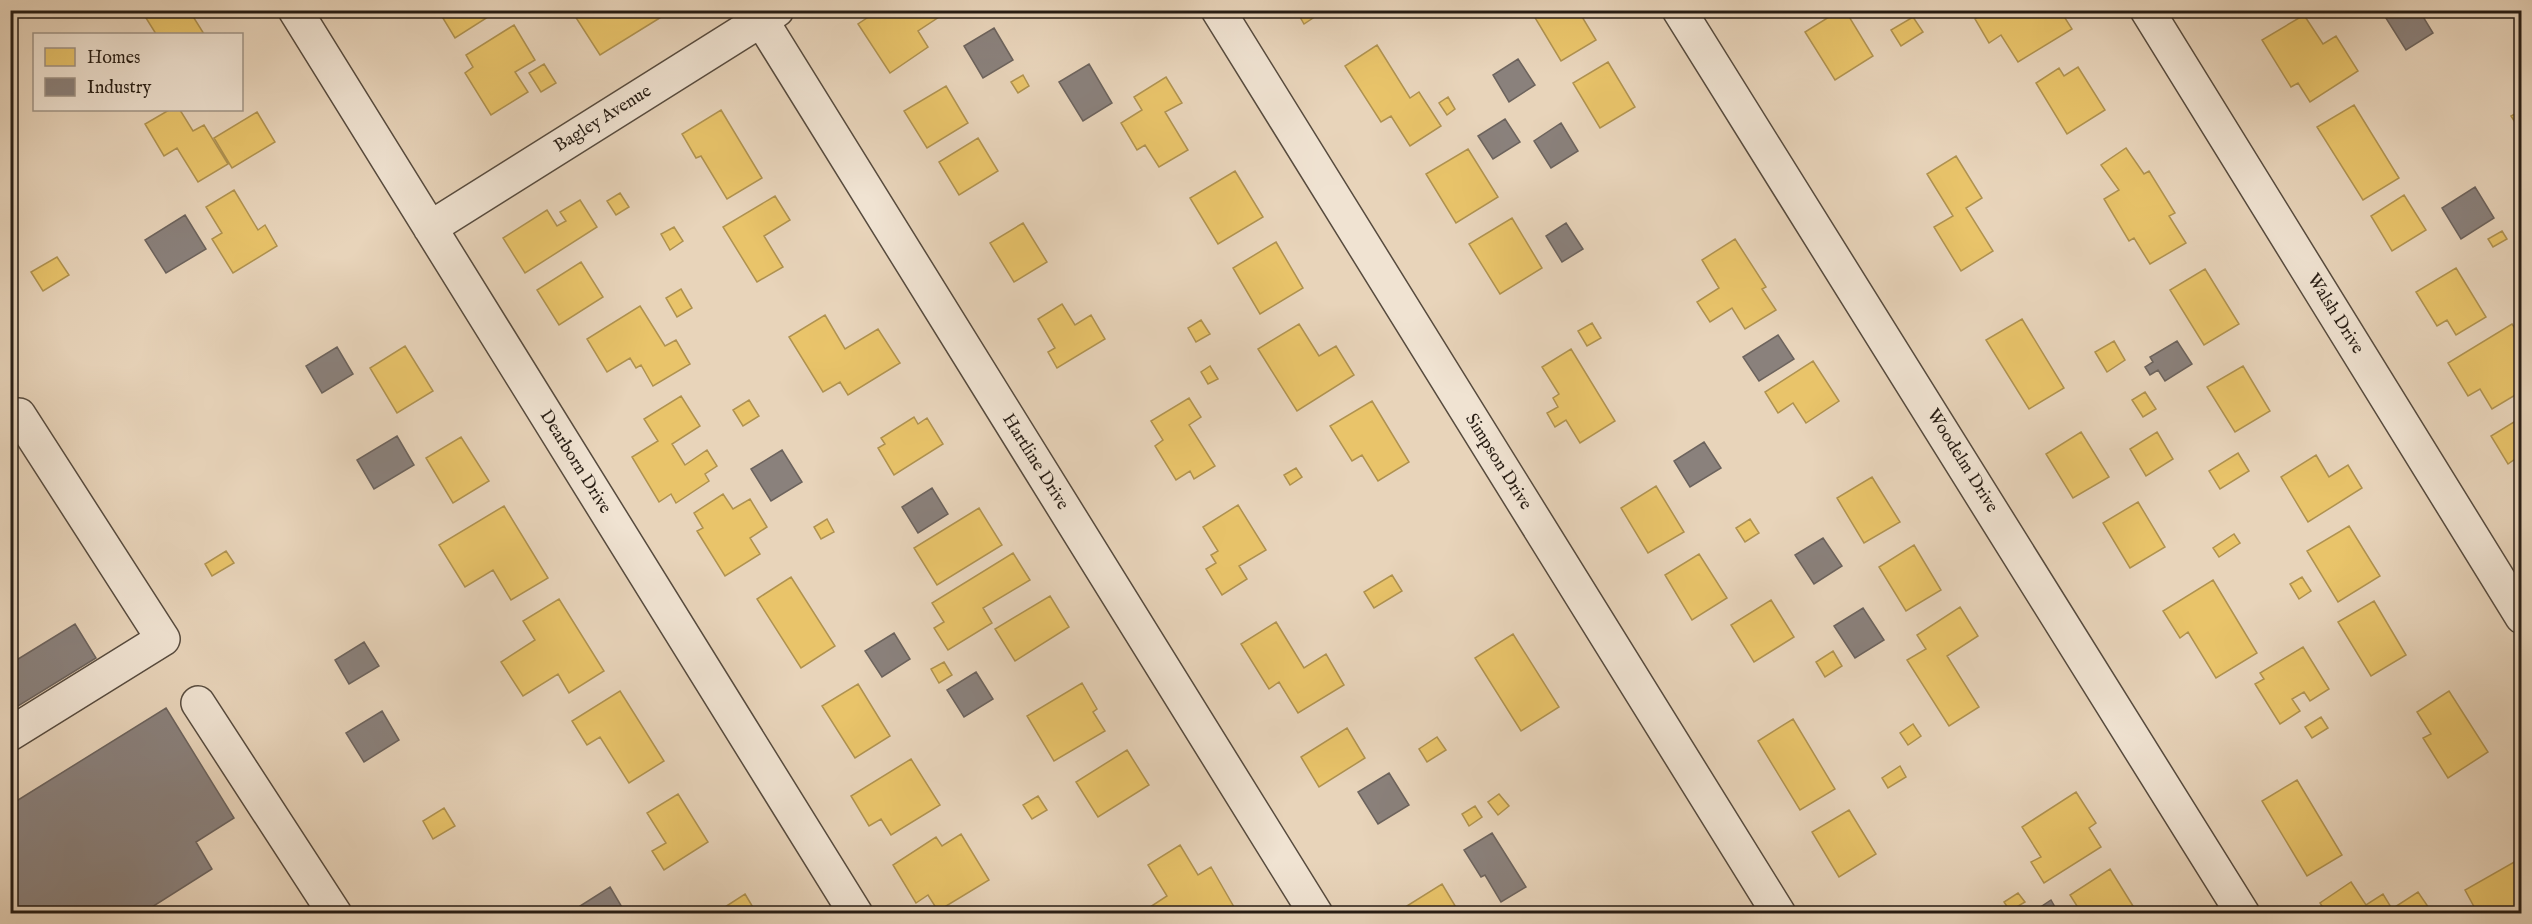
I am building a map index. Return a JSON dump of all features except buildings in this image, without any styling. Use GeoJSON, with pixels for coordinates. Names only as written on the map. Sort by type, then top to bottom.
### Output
{"type":"FeatureCollection","features":[{"type":"Feature","properties":{"kind":"street","name":"Dearborn Drive"},"geometry":{"type":"LineString","coordinates":[[295,10],[856,914]]}},
{"type":"Feature","properties":{"kind":"street","name":"Simpson Drive"},"geometry":{"type":"LineString","coordinates":[[1218,10],[1779,914]]}},
{"type":"Feature","properties":{"kind":"street","name":"Woodelm Drive"},"geometry":{"type":"LineString","coordinates":[[1679,10],[2243,914]]}},
{"type":"Feature","properties":{"kind":"street","name":"Walsh Drive"},"geometry":{"type":"LineString","coordinates":[[2147,10],[2522,617]]}},
{"type":"Feature","properties":{"kind":"street","name":"Bagley Avenue"},"geometry":{"type":"LineString","coordinates":[[430,228],[764,14]]}},
{"type":"Feature","properties":{"kind":"street","name":"Hartline Drive"},"geometry":{"type":"LineString","coordinates":[[764,14],[1316,914]]}},
{"type":"Feature","properties":{"kind":"street"},"geometry":{"type":"LineString","coordinates":[[10,734],[163,639],[13,412]]}},
{"type":"Feature","properties":{"kind":"street"},"geometry":{"type":"LineString","coordinates":[[198,704],[335,914]]}}]}
